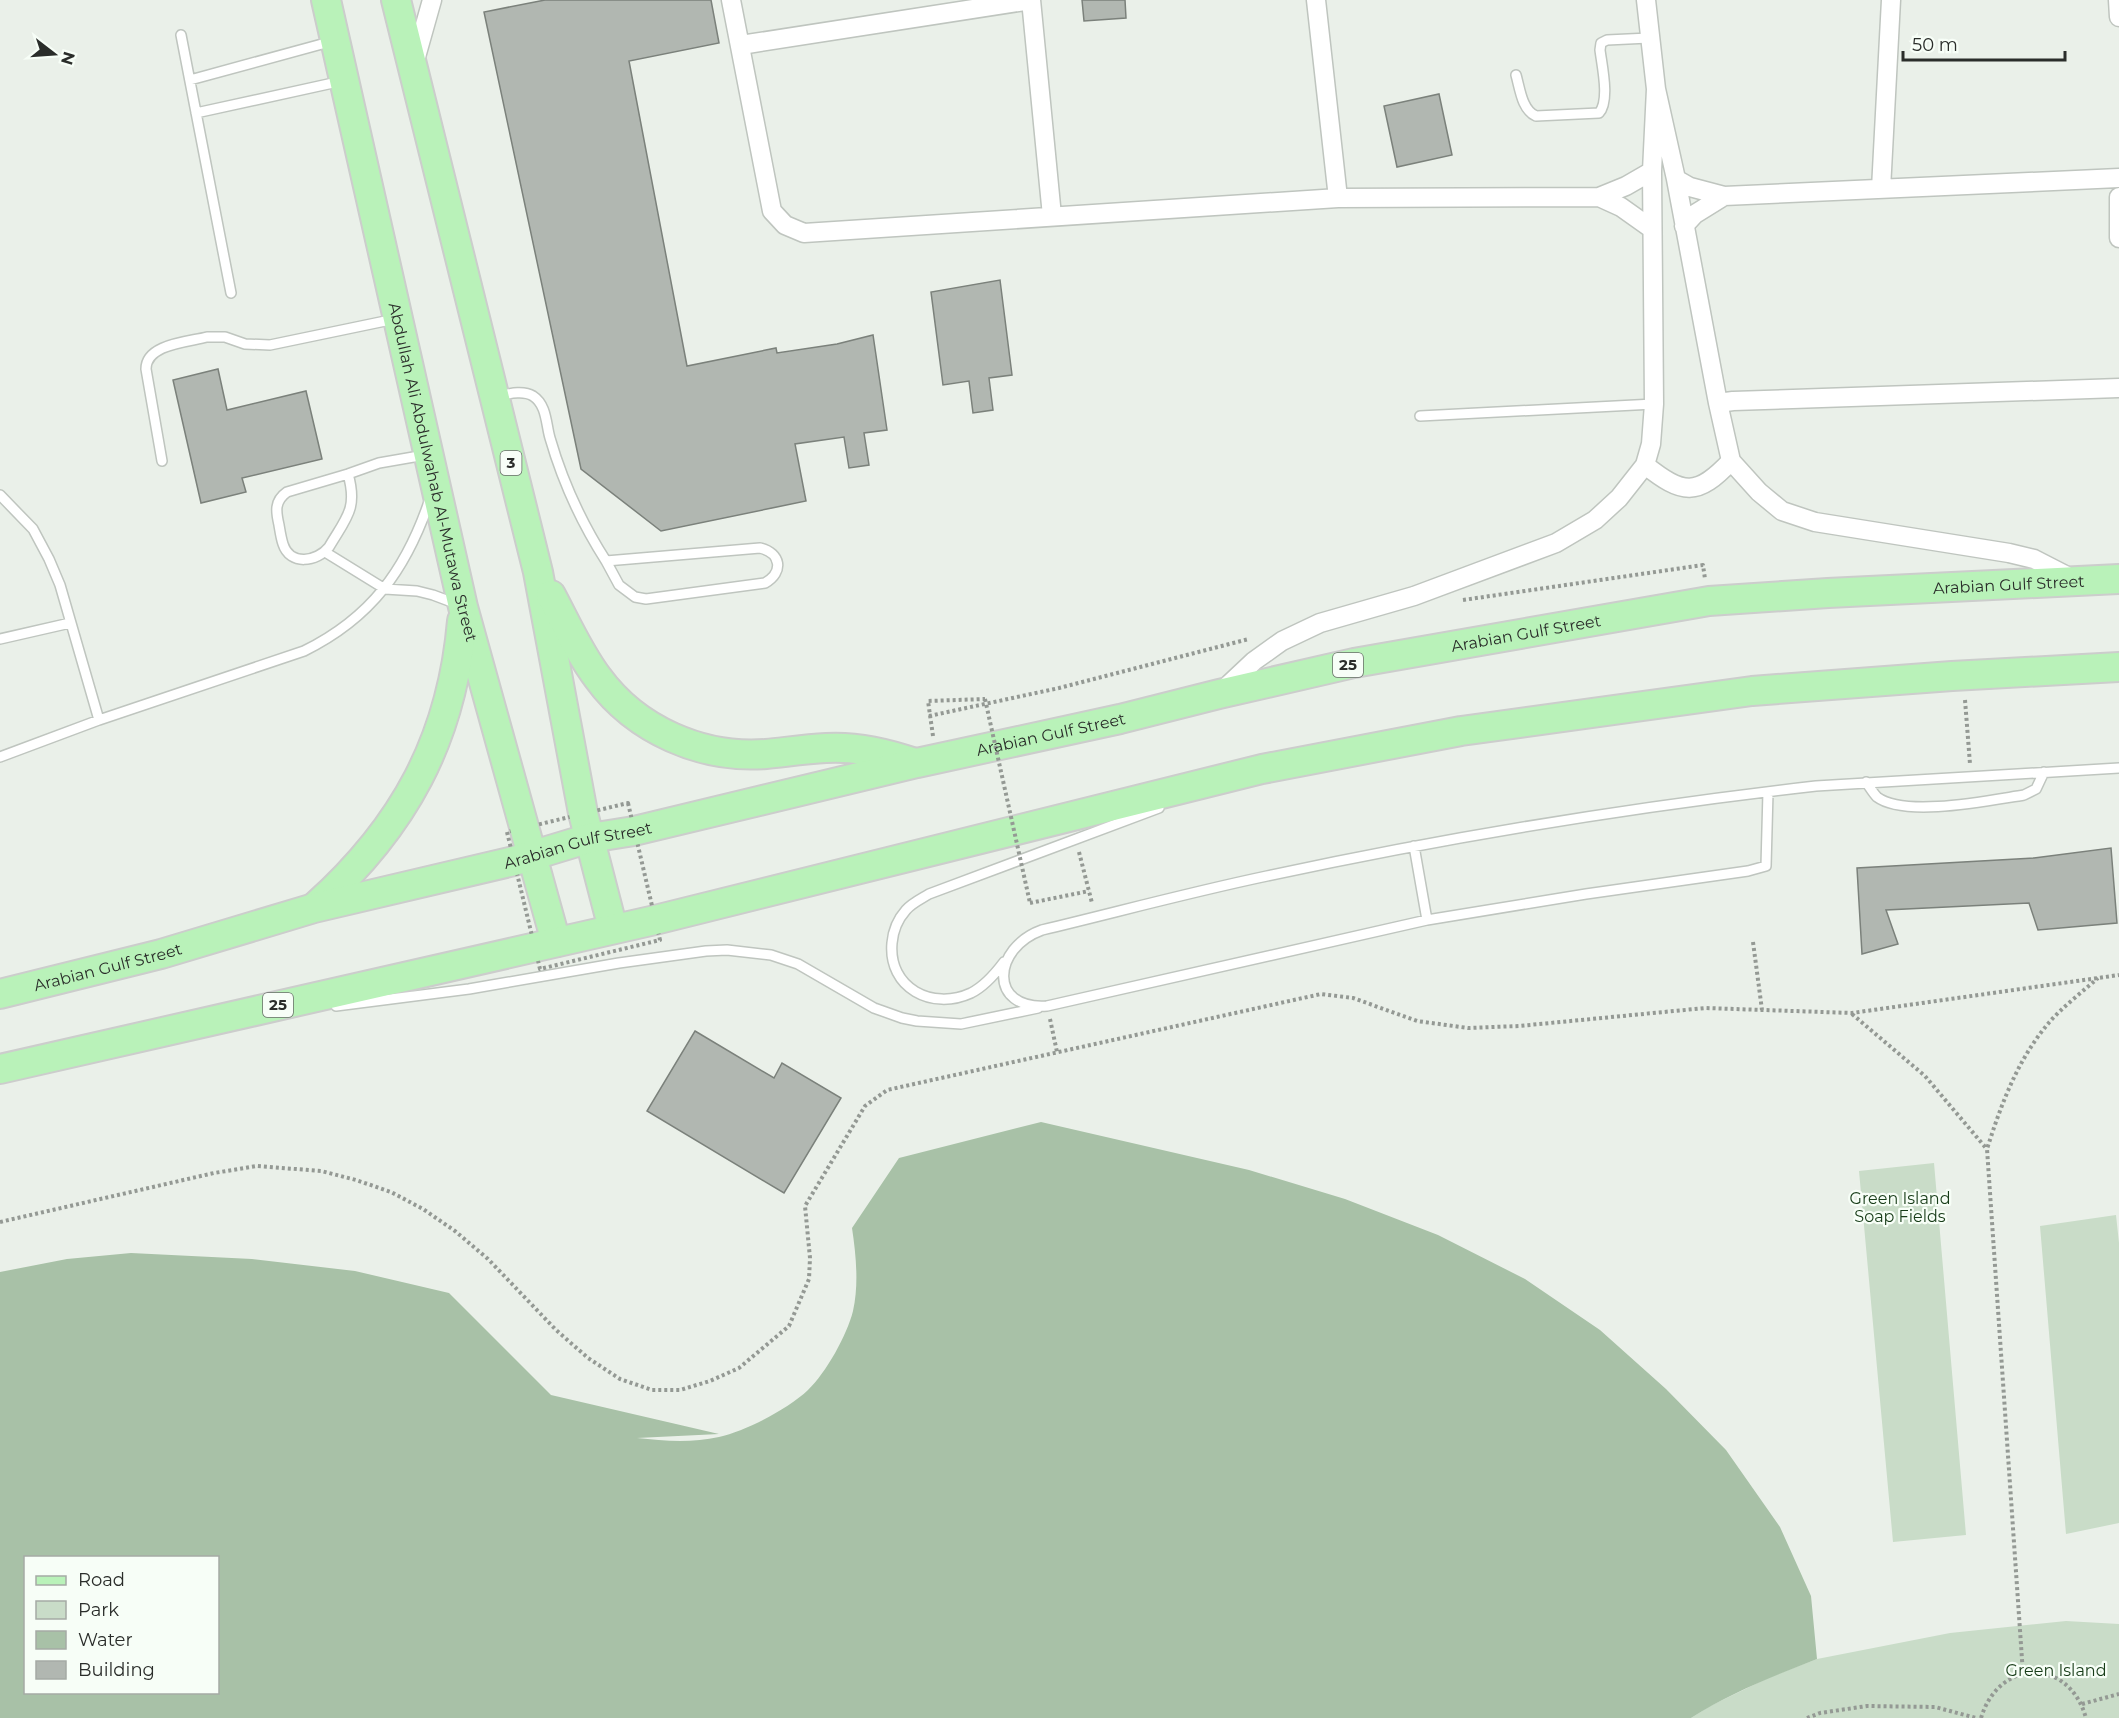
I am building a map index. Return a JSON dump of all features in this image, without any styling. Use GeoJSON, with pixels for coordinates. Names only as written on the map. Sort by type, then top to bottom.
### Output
{"type":"FeatureCollection","features":[{"type":"Feature","properties":{"kind":"main road","name":"Abdullah Ali Abdulwahab Al-Mutawa Street"},"geometry":{"type":"LineString","coordinates":[[326,0],[463,607],[556,942]]}},
{"type":"Feature","properties":{"kind":"main road","name":"3"},"geometry":{"type":"LineString","coordinates":[[396,0],[538,572],[590,838],[613,928]]}},
{"type":"Feature","properties":{"kind":"main road"},"geometry":{"type":"LineString","coordinates":[[538,572],[599,680],[628,710],[663,734],[724,753],[766,754],[849,748],[927,761]]}},
{"type":"Feature","properties":{"kind":"main road","name":"Arabian Gulf Street"},"geometry":{"type":"LineString","coordinates":[[0,994],[162,954],[314,908],[533,856],[590,838],[634,831],[1354,663],[1708,601],[2119,579]]}},
{"type":"Feature","properties":{"kind":"main road"},"geometry":{"type":"LineString","coordinates":[[314,908],[369,854],[392,824],[412,791],[443,721],[460,646],[463,607]]}},
{"type":"Feature","properties":{"kind":"main road","name":"25"},"geometry":{"type":"LineString","coordinates":[[0,1069],[655,920],[1262,769],[1461,731],[1752,691],[1962,675],[2119,667]]}},
{"type":"Feature","properties":{"kind":"street"},"geometry":{"type":"LineString","coordinates":[[412,68],[432,0]]}},
{"type":"Feature","properties":{"kind":"street"},"geometry":{"type":"LineString","coordinates":[[731,0],[772,210],[785,225],[794,230],[814,233],[1338,198],[1599,197],[1626,186],[1652,171]]}},
{"type":"Feature","properties":{"kind":"street"},"geometry":{"type":"LineString","coordinates":[[741,45],[1031,0],[1052,216]]}},
{"type":"Feature","properties":{"kind":"street"},"geometry":{"type":"LineString","coordinates":[[1316,0],[1338,198]]}},
{"type":"Feature","properties":{"kind":"street"},"geometry":{"type":"LineString","coordinates":[[1646,0],[1656,89],[1676,179],[1731,461],[1759,492],[1782,511],[1815,522],[2009,553],[2034,559],[2078,581]]}},
{"type":"Feature","properties":{"kind":"street"},"geometry":{"type":"LineString","coordinates":[[1881,189],[1891,0]]}},
{"type":"Feature","properties":{"kind":"street"},"geometry":{"type":"LineString","coordinates":[[2118,0],[2119,17]]}},
{"type":"Feature","properties":{"kind":"street"},"geometry":{"type":"LineString","coordinates":[[1219,694],[1254,661],[1281,641],[1320,624],[1414,596],[1556,543],[1595,520],[1619,498],[1645,465],[1651,444],[1654,404],[1652,171],[1656,89]]}},
{"type":"Feature","properties":{"kind":"street"},"geometry":{"type":"LineString","coordinates":[[1676,179],[1690,187],[1724,196],[2119,178]]}},
{"type":"Feature","properties":{"kind":"street"},"geometry":{"type":"LineString","coordinates":[[1684,226],[1701,209],[1724,196]]}},
{"type":"Feature","properties":{"kind":"street"},"geometry":{"type":"LineString","coordinates":[[1599,197],[1621,207],[1652,229]]}},
{"type":"Feature","properties":{"kind":"street"},"geometry":{"type":"LineString","coordinates":[[2119,197],[2119,238]]}},
{"type":"Feature","properties":{"kind":"street"},"geometry":{"type":"LineString","coordinates":[[1718,403],[2119,388]]}},
{"type":"Feature","properties":{"kind":"street"},"geometry":{"type":"LineString","coordinates":[[1645,465],[1661,478],[1678,487],[1695,488],[1716,478],[1731,461]]}},
{"type":"Feature","properties":{"kind":"lane"},"geometry":{"type":"LineString","coordinates":[[181,35],[231,293]]}},
{"type":"Feature","properties":{"kind":"lane"},"geometry":{"type":"LineString","coordinates":[[1516,75],[1526,107],[1536,116],[1599,113],[1604,108],[1605,100],[1601,43],[1607,40],[1649,38]]}},
{"type":"Feature","properties":{"kind":"lane"},"geometry":{"type":"LineString","coordinates":[[190,80],[336,40]]}},
{"type":"Feature","properties":{"kind":"lane"},"geometry":{"type":"LineString","coordinates":[[196,113],[345,80]]}},
{"type":"Feature","properties":{"kind":"lane"},"geometry":{"type":"LineString","coordinates":[[162,461],[146,369],[146,362],[153,352],[216,336],[245,344],[270,345],[398,318]]}},
{"type":"Feature","properties":{"kind":"lane"},"geometry":{"type":"LineString","coordinates":[[494,396],[525,393],[534,396],[540,402],[566,487],[591,537],[619,585],[635,597],[646,599],[765,583],[777,572],[778,563],[775,555],[760,548],[606,561]]}},
{"type":"Feature","properties":{"kind":"lane"},"geometry":{"type":"LineString","coordinates":[[1420,416],[1654,404]]}},
{"type":"Feature","properties":{"kind":"lane"},"geometry":{"type":"LineString","coordinates":[[348,474],[353,495],[350,510],[325,552],[313,559],[298,559],[283,545],[276,507],[282,495],[379,463],[428,454]]}},
{"type":"Feature","properties":{"kind":"lane"},"geometry":{"type":"LineString","coordinates":[[0,757],[99,720],[304,651],[327,640],[368,608],[385,589],[414,538],[435,483]]}},
{"type":"Feature","properties":{"kind":"lane"},"geometry":{"type":"LineString","coordinates":[[0,495],[33,529],[60,585],[99,720]]}},
{"type":"Feature","properties":{"kind":"lane"},"geometry":{"type":"LineString","coordinates":[[325,552],[385,589],[401,589],[433,595],[463,607]]}},
{"type":"Feature","properties":{"kind":"lane"},"geometry":{"type":"LineString","coordinates":[[0,639],[70,623]]}},
{"type":"Feature","properties":{"kind":"lane"},"geometry":{"type":"LineString","coordinates":[[1163,806],[928,894],[905,910],[899,919],[892,939],[892,962],[897,975],[904,984],[922,995],[940,999],[961,996],[981,987],[991,979],[1025,938],[1042,930],[1264,876],[1414,846],[1565,820],[1768,792],[1866,782],[2119,768]]}},
{"type":"Feature","properties":{"kind":"lane"},"geometry":{"type":"LineString","coordinates":[[1185,798],[1262,769]]}},
{"type":"Feature","properties":{"kind":"lane"},"geometry":{"type":"LineString","coordinates":[[1866,782],[1878,797],[1898,805],[1929,807],[2024,795],[2036,789],[2044,772]]}},
{"type":"Feature","properties":{"kind":"lane"},"geometry":{"type":"LineString","coordinates":[[332,1007],[458,990],[630,961],[727,950],[771,955],[798,964],[874,1008],[902,1018],[946,1024],[978,1022],[1427,921],[1586,894],[1741,872],[1766,866],[1768,792]]}},
{"type":"Feature","properties":{"kind":"lane"},"geometry":{"type":"LineString","coordinates":[[1414,846],[1427,921]]}},
{"type":"Feature","properties":{"kind":"lane"},"geometry":{"type":"LineString","coordinates":[[1009,955],[1004,977],[1008,992],[1024,1004],[1047,1006]]}},
{"type":"Feature","properties":{"kind":"lane"},"geometry":{"type":"LineString","coordinates":[[193,1024],[309,1010]]}},
{"type":"Feature","properties":{"kind":"path"},"geometry":{"type":"LineString","coordinates":[[1962,675],[1971,776]]}},
{"type":"Feature","properties":{"kind":"path"},"geometry":{"type":"LineString","coordinates":[[927,761],[928,702],[985,699],[1030,903],[1089,891],[1075,839]]}},
{"type":"Feature","properties":{"kind":"path"},"geometry":{"type":"LineString","coordinates":[[1753,942],[1762,1010]]}},
{"type":"Feature","properties":{"kind":"path"},"geometry":{"type":"LineString","coordinates":[[0,1222],[214,1173],[257,1166],[321,1171],[391,1192],[423,1209],[455,1231],[488,1259],[556,1330],[588,1358],[620,1378],[652,1390],[680,1390],[710,1381],[739,1368],[789,1326],[809,1279],[810,1258],[806,1206],[865,1106],[887,1090],[1321,994],[1353,998],[1417,1021],[1468,1028],[1519,1026],[1705,1008],[1852,1013],[2119,975]]}},
{"type":"Feature","properties":{"kind":"path"},"geometry":{"type":"LineString","coordinates":[[2023,1674],[1987,1149],[2020,1062],[2048,1024],[2098,978]]}},
{"type":"Feature","properties":{"kind":"path"},"geometry":{"type":"LineString","coordinates":[[1047,1006],[1057,1052]]}},
{"type":"Feature","properties":{"kind":"path"},"geometry":{"type":"LineString","coordinates":[[1852,1013],[1925,1076],[1987,1149]]}},
{"type":"Feature","properties":{"kind":"path"},"geometry":{"type":"LineString","coordinates":[[1981,1718],[1985,1704],[1994,1690],[2007,1680],[2023,1674],[2037,1673],[2064,1682],[2075,1692],[2086,1718]]}},
{"type":"Feature","properties":{"kind":"path"},"geometry":{"type":"LineString","coordinates":[[2082,1704],[2119,1694]]}},
{"type":"Feature","properties":{"kind":"path"},"geometry":{"type":"LineString","coordinates":[[1807,1718],[1820,1713],[1867,1706],[1935,1707],[1976,1718]]}},
{"type":"Feature","properties":{"kind":"green space","name":"Green Island Soap Fields"},"geometry":{"type":"Polygon","coordinates":[[[1934,1163],[1966,1535],[1893,1542],[1859,1171],[1934,1163]]]}},
{"type":"Feature","properties":{"kind":"green space"},"geometry":{"type":"Polygon","coordinates":[[[2116,1215],[2119,1243],[2119,1523],[2066,1534],[2040,1226],[2116,1215]]]}},
{"type":"Feature","properties":{"kind":"green space","name":"Green Island"},"geometry":{"type":"Polygon","coordinates":[[[2066,1621],[2119,1624],[2119,1718],[1691,1718],[1710,1706],[1768,1678],[1817,1659],[1950,1633],[2066,1621]]]}},
{"type":"Feature","properties":{"kind":"water"},"geometry":{"type":"Polygon","coordinates":[[[1041,1122],[1249,1170],[1345,1199],[1438,1235],[1525,1279],[1600,1330],[1666,1389],[1726,1450],[1780,1527],[1811,1596],[1817,1659],[1737,1693],[1691,1718],[0,1718],[0,1272],[67,1259],[131,1253],[252,1259],[355,1271],[449,1293],[551,1395],[719,1434],[637,1438],[699,1440],[730,1434],[754,1425],[778,1412],[808,1390],[829,1364],[846,1331],[855,1301],[856,1270],[852,1228],[899,1158],[1041,1122]]]}},
{"type":"Feature","properties":{"kind":"building"},"geometry":{"type":"Polygon","coordinates":[[[545,0],[711,0],[719,43],[629,61],[687,366],[776,348],[777,353],[837,344],[873,335],[887,430],[864,433],[869,465],[849,468],[844,437],[795,444],[806,501],[661,531],[581,469],[484,12],[545,0]]]}},
{"type":"Feature","properties":{"kind":"building"},"geometry":{"type":"Polygon","coordinates":[[[1082,0],[1125,0],[1126,18],[1084,21],[1082,0]]]}},
{"type":"Feature","properties":{"kind":"building"},"geometry":{"type":"Polygon","coordinates":[[[1439,94],[1452,155],[1397,167],[1384,106],[1439,94]]]}},
{"type":"Feature","properties":{"kind":"building"},"geometry":{"type":"Polygon","coordinates":[[[1000,280],[1012,375],[989,378],[993,410],[973,413],[969,381],[943,385],[931,292],[1000,280]]]}},
{"type":"Feature","properties":{"kind":"building"},"geometry":{"type":"Polygon","coordinates":[[[218,369],[227,410],[306,391],[322,459],[242,478],[246,492],[201,503],[173,380],[218,369]]]}},
{"type":"Feature","properties":{"kind":"building"},"geometry":{"type":"Polygon","coordinates":[[[2111,848],[2117,923],[2038,930],[2029,903],[1886,910],[1898,944],[1862,954],[1857,868],[2034,858],[2111,848]]]}},
{"type":"Feature","properties":{"kind":"building"},"geometry":{"type":"Polygon","coordinates":[[[695,1031],[774,1078],[782,1063],[841,1098],[784,1193],[647,1111],[695,1031]]]}}]}
